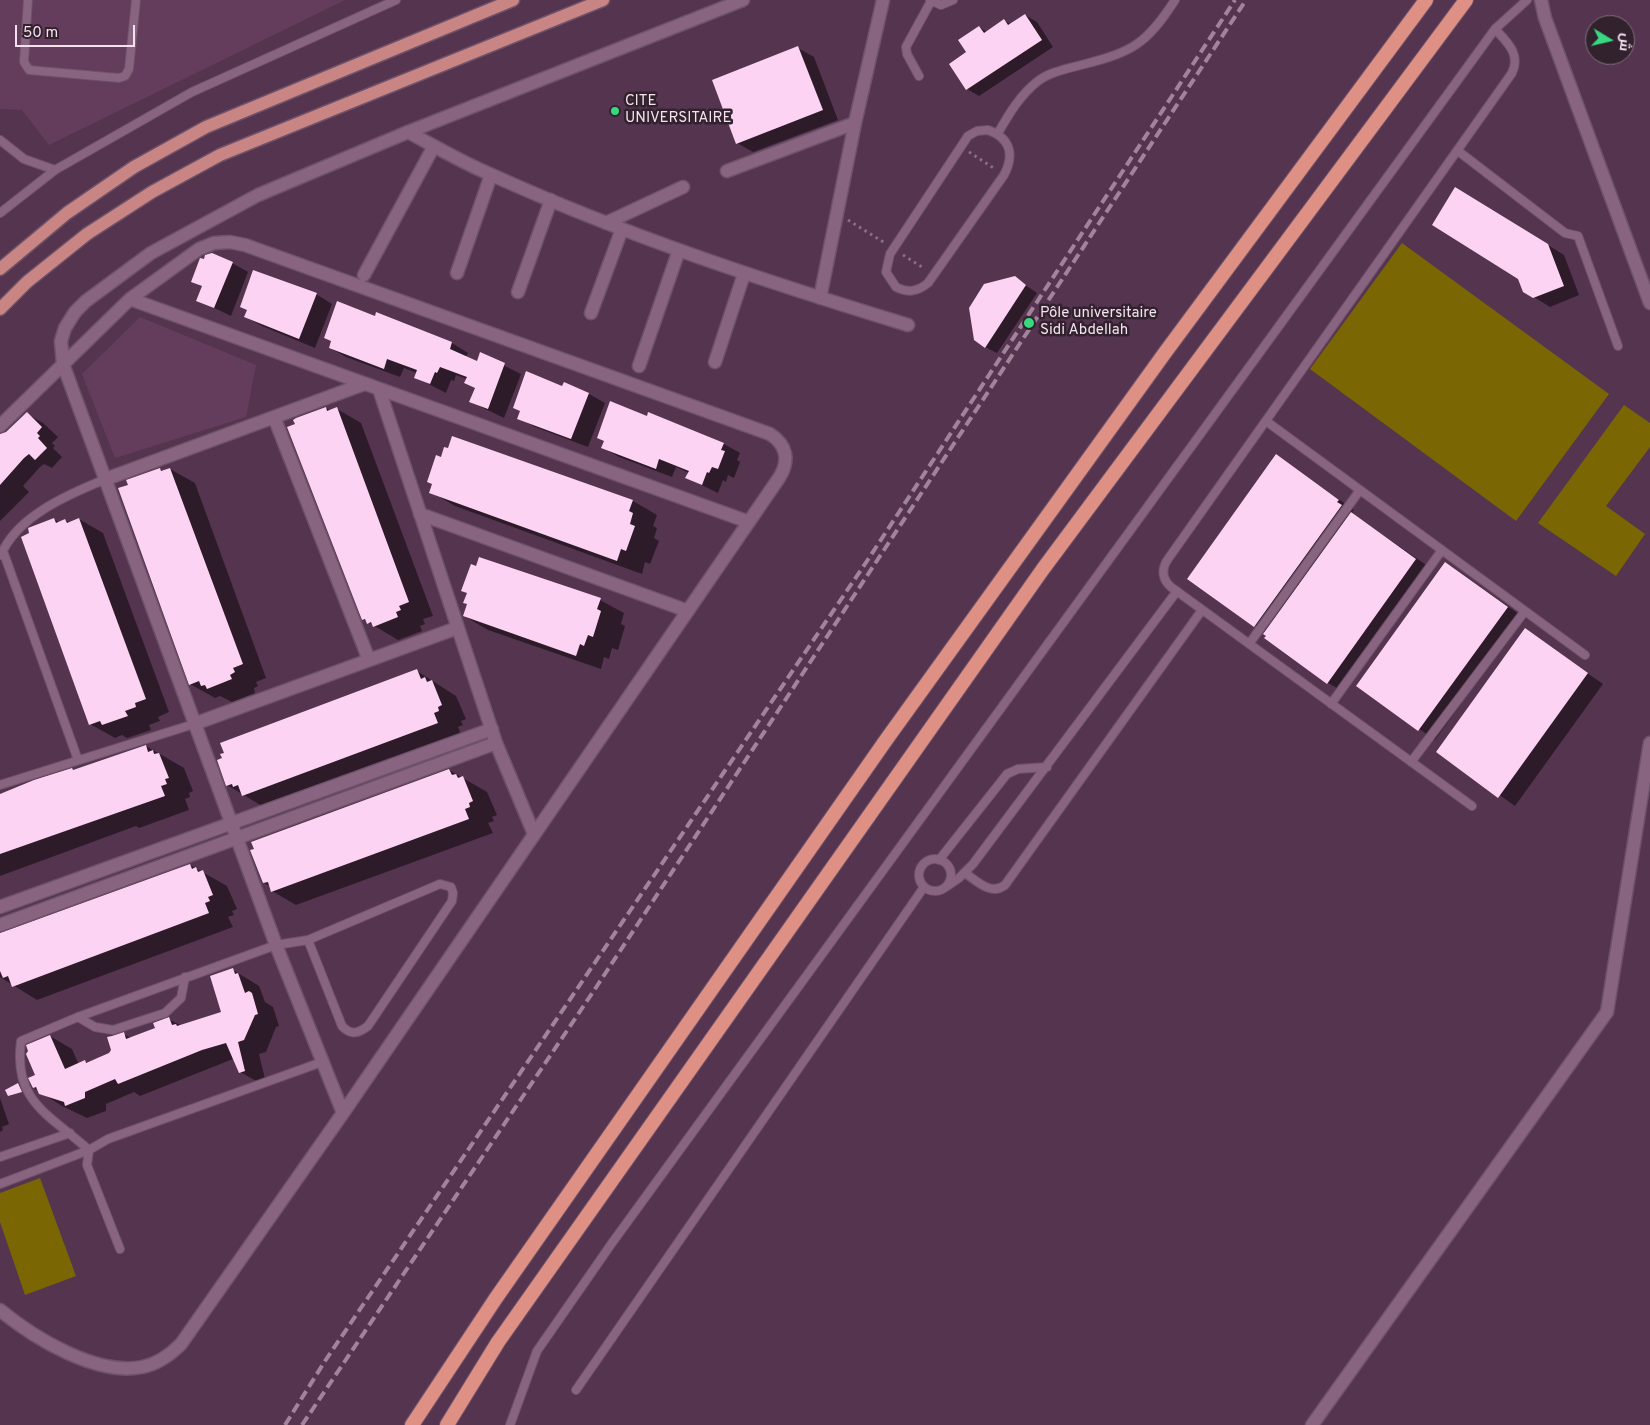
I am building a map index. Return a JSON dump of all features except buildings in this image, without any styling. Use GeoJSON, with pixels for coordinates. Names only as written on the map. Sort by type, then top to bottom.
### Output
{"type":"FeatureCollection","features":[{"type":"Feature","properties":{"kind":"highway"},"geometry":{"type":"LineString","coordinates":[[412,1425],[496,1298],[886,740],[1159,362],[1426,0]]}},
{"type":"Feature","properties":{"kind":"highway"},"geometry":{"type":"LineString","coordinates":[[447,1425],[498,1342],[1043,569],[1465,3]]}},
{"type":"Feature","properties":{"kind":"main road"},"geometry":{"type":"LineString","coordinates":[[0,269],[66,213],[134,167],[206,128],[513,0]]}},
{"type":"Feature","properties":{"kind":"main road"},"geometry":{"type":"LineString","coordinates":[[0,309],[27,282],[87,234],[152,192],[220,155],[603,0]]}},
{"type":"Feature","properties":{"kind":"street"},"geometry":{"type":"LineString","coordinates":[[343,1113],[276,944],[233,822],[194,724],[63,364],[61,341],[65,328],[75,312],[151,253],[258,194],[408,132],[744,0]]}},
{"type":"Feature","properties":{"kind":"street"},"geometry":{"type":"LineString","coordinates":[[820,298],[882,0]]}},
{"type":"Feature","properties":{"kind":"street"},"geometry":{"type":"LineString","coordinates":[[1541,0],[1545,18],[1650,303]]}},
{"type":"Feature","properties":{"kind":"street"},"geometry":{"type":"LineString","coordinates":[[727,171],[855,123]]}},
{"type":"Feature","properties":{"kind":"street"},"geometry":{"type":"LineString","coordinates":[[408,132],[491,175],[606,223],[744,274],[908,325]]}},
{"type":"Feature","properties":{"kind":"street"},"geometry":{"type":"LineString","coordinates":[[364,275],[434,146]]}},
{"type":"Feature","properties":{"kind":"street"},"geometry":{"type":"LineString","coordinates":[[457,273],[491,175]]}},
{"type":"Feature","properties":{"kind":"street"},"geometry":{"type":"LineString","coordinates":[[606,223],[682,186]]}},
{"type":"Feature","properties":{"kind":"street"},"geometry":{"type":"LineString","coordinates":[[518,292],[550,200]]}},
{"type":"Feature","properties":{"kind":"street"},"geometry":{"type":"LineString","coordinates":[[591,313],[622,229]]}},
{"type":"Feature","properties":{"kind":"street"},"geometry":{"type":"LineString","coordinates":[[0,426],[130,299],[199,249],[222,243],[245,245],[760,430],[778,440],[784,448],[786,459],[782,474],[343,1113],[181,1344],[157,1363],[143,1368],[128,1369],[86,1360],[34,1336],[0,1310]]}},
{"type":"Feature","properties":{"kind":"street"},"geometry":{"type":"LineString","coordinates":[[639,366],[679,250]]}},
{"type":"Feature","properties":{"kind":"street"},"geometry":{"type":"LineString","coordinates":[[715,362],[744,274]]}},
{"type":"Feature","properties":{"kind":"street"},"geometry":{"type":"LineString","coordinates":[[130,299],[748,522]]}},
{"type":"Feature","properties":{"kind":"street"},"geometry":{"type":"LineString","coordinates":[[106,479],[364,384]]}},
{"type":"Feature","properties":{"kind":"street"},"geometry":{"type":"LineString","coordinates":[[379,389],[496,743],[534,834]]}},
{"type":"Feature","properties":{"kind":"street"},"geometry":{"type":"LineString","coordinates":[[274,416],[369,660]]}},
{"type":"Feature","properties":{"kind":"street"},"geometry":{"type":"LineString","coordinates":[[420,514],[688,611]]}},
{"type":"Feature","properties":{"kind":"street"},"geometry":{"type":"LineString","coordinates":[[194,724],[457,628]]}},
{"type":"Feature","properties":{"kind":"street"},"geometry":{"type":"LineString","coordinates":[[0,907],[492,729]]}},
{"type":"Feature","properties":{"kind":"street"},"geometry":{"type":"LineString","coordinates":[[0,925],[496,743]]}},
{"type":"Feature","properties":{"kind":"street"},"geometry":{"type":"LineString","coordinates":[[1312,1425],[1607,1012],[1650,743]]}},
{"type":"Feature","properties":{"kind":"lane"},"geometry":{"type":"LineString","coordinates":[[28,0],[24,62],[28,70],[119,78],[125,76],[129,69],[136,0]]}},
{"type":"Feature","properties":{"kind":"lane"},"geometry":{"type":"LineString","coordinates":[[0,214],[55,170],[192,92],[396,0]]}},
{"type":"Feature","properties":{"kind":"lane"},"geometry":{"type":"LineString","coordinates":[[919,76],[907,54],[906,47],[931,0],[941,6],[953,0]]}},
{"type":"Feature","properties":{"kind":"lane"},"geometry":{"type":"LineString","coordinates":[[998,133],[1016,103],[1038,81],[1051,74],[1116,56],[1129,50],[1151,33],[1175,0]]}},
{"type":"Feature","properties":{"kind":"lane"},"geometry":{"type":"LineString","coordinates":[[510,1425],[537,1351],[612,1243],[1495,29],[1527,0]]}},
{"type":"Feature","properties":{"kind":"lane"},"geometry":{"type":"LineString","coordinates":[[1472,806],[1176,591],[1165,580],[1163,572],[1165,563],[1458,151],[1515,67],[1516,60],[1512,48],[1495,29]]}},
{"type":"Feature","properties":{"kind":"lane"},"geometry":{"type":"LineString","coordinates":[[988,130],[998,133],[1006,140],[1010,148],[1011,158],[1004,174],[928,283],[921,289],[904,291],[896,287],[886,272],[890,254],[961,147],[968,136],[977,131],[988,130]]}},
{"type":"Feature","properties":{"kind":"lane"},"geometry":{"type":"LineString","coordinates":[[0,140],[24,159],[55,170]]}},
{"type":"Feature","properties":{"kind":"lane"},"geometry":{"type":"LineString","coordinates":[[1458,151],[1565,233],[1578,236],[1618,346]]}},
{"type":"Feature","properties":{"kind":"lane"},"geometry":{"type":"LineString","coordinates":[[1266,420],[1585,655]]}},
{"type":"Feature","properties":{"kind":"lane"},"geometry":{"type":"LineString","coordinates":[[78,760],[1,555],[21,529],[44,510],[70,494],[106,479]]}},
{"type":"Feature","properties":{"kind":"lane"},"geometry":{"type":"LineString","coordinates":[[1249,644],[1360,490]]}},
{"type":"Feature","properties":{"kind":"lane"},"geometry":{"type":"LineString","coordinates":[[1331,704],[1442,550]]}},
{"type":"Feature","properties":{"kind":"lane"},"geometry":{"type":"LineString","coordinates":[[946,886],[949,882],[950,871],[948,866],[939,860],[928,861],[920,870],[919,876],[924,887],[935,891],[946,886],[965,873],[1047,766],[1176,591]]}},
{"type":"Feature","properties":{"kind":"lane"},"geometry":{"type":"LineString","coordinates":[[965,873],[990,889],[998,889],[1005,885],[1202,610]]}},
{"type":"Feature","properties":{"kind":"lane"},"geometry":{"type":"LineString","coordinates":[[1411,762],[1524,611]]}},
{"type":"Feature","properties":{"kind":"lane"},"geometry":{"type":"LineString","coordinates":[[0,785],[194,724]]}},
{"type":"Feature","properties":{"kind":"lane"},"geometry":{"type":"LineString","coordinates":[[939,860],[1007,774],[1018,769],[1047,766]]}},
{"type":"Feature","properties":{"kind":"lane"},"geometry":{"type":"LineString","coordinates":[[89,1150],[31,1100],[23,1084],[19,1057],[21,1041],[78,1017],[276,944],[308,940],[440,884],[451,887],[453,893],[452,901],[368,1026],[361,1031],[353,1033],[347,1031],[342,1026],[308,940]]}},
{"type":"Feature","properties":{"kind":"lane"},"geometry":{"type":"LineString","coordinates":[[576,1390],[924,887]]}},
{"type":"Feature","properties":{"kind":"lane"},"geometry":{"type":"LineString","coordinates":[[78,1017],[95,1027],[112,1030],[165,1012],[181,998],[185,977]]}},
{"type":"Feature","properties":{"kind":"lane"},"geometry":{"type":"LineString","coordinates":[[0,1184],[89,1150],[108,1139],[322,1062]]}},
{"type":"Feature","properties":{"kind":"lane"},"geometry":{"type":"LineString","coordinates":[[0,1157],[70,1133]]}},
{"type":"Feature","properties":{"kind":"lane"},"geometry":{"type":"LineString","coordinates":[[89,1150],[87,1165],[120,1249]]}},
{"type":"Feature","properties":{"kind":"path"},"geometry":{"type":"LineString","coordinates":[[961,147],[1004,174]]}},
{"type":"Feature","properties":{"kind":"shaded area"},"geometry":{"type":"Polygon","coordinates":[[[0,0],[345,0],[49,145],[22,110],[0,109],[0,0]]]}},
{"type":"Feature","properties":{"kind":"shaded area"},"geometry":{"type":"Polygon","coordinates":[[[1402,243],[1609,394],[1516,521],[1310,369],[1402,243]]]}},
{"type":"Feature","properties":{"kind":"shaded area"},"geometry":{"type":"Polygon","coordinates":[[[140,317],[256,365],[246,417],[115,458],[82,374],[140,317]]]}},
{"type":"Feature","properties":{"kind":"shaded area"},"geometry":{"type":"Polygon","coordinates":[[[1624,405],[1650,423],[1650,447],[1606,506],[1645,534],[1616,576],[1538,523],[1624,405]]]}},
{"type":"Feature","properties":{"kind":"shaded area"},"geometry":{"type":"Polygon","coordinates":[[[40,1178],[76,1276],[25,1295],[0,1222],[0,1193],[40,1178]]]}},
{"type":"Feature","properties":{"kind":"railway"},"geometry":{"type":"LineString","coordinates":[[285,1425],[325,1361],[867,561],[1235,0]]}},
{"type":"Feature","properties":{"kind":"railway"},"geometry":{"type":"LineString","coordinates":[[302,1425],[595,989],[1246,0]]}},
{"type":"Feature","properties":{"kind":"place","name":"CITE UNIVERSITAIRE"},"geometry":{"type":"Point","coordinates":[615,111]}},
{"type":"Feature","properties":{"kind":"place","name":"Pôle universitaire Sidi Abdellah"},"geometry":{"type":"Point","coordinates":[1029,323]}}]}
